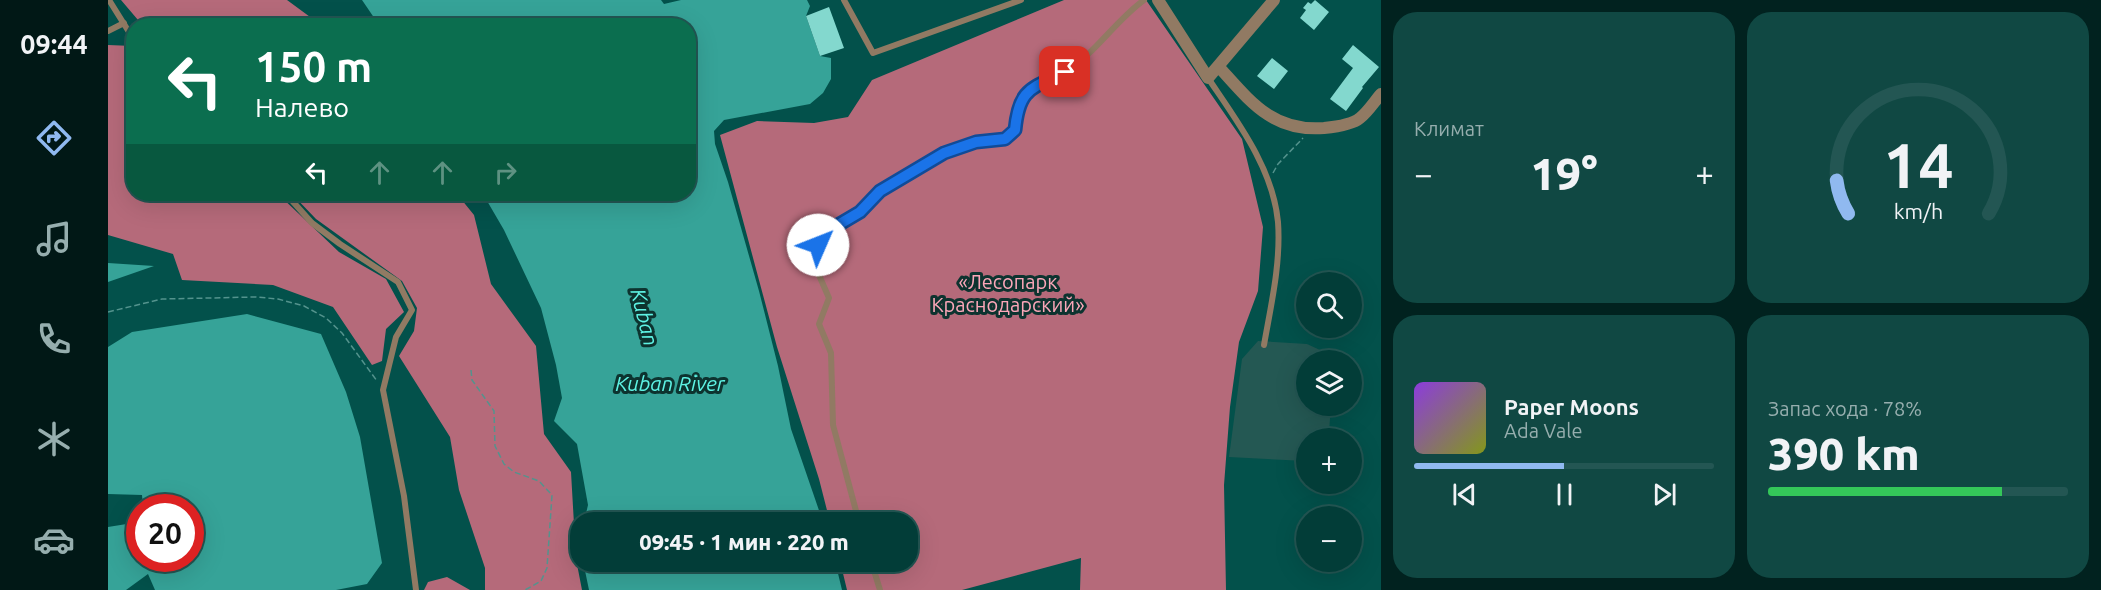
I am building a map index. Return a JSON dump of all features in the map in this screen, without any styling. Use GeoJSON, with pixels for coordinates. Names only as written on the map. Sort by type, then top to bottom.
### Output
{"type":"FeatureCollection","features":[{"type":"Feature","properties":{"kind":"street"},"geometry":{"type":"LineString","coordinates":[[1158,0],[1208,78],[1274,0]]}},
{"type":"Feature","properties":{"kind":"street"},"geometry":{"type":"LineString","coordinates":[[1218,66],[1266,115],[1278,122],[1310,129],[1333,127],[1359,119],[1381,94]]}},
{"type":"Feature","properties":{"kind":"lane"},"geometry":{"type":"LineString","coordinates":[[109,0],[126,26]]}},
{"type":"Feature","properties":{"kind":"lane"},"geometry":{"type":"LineString","coordinates":[[844,0],[873,53],[1021,0]]}},
{"type":"Feature","properties":{"kind":"lane"},"geometry":{"type":"LineString","coordinates":[[856,512],[833,425],[831,353],[819,324],[829,298],[815,266],[818,245],[838,225],[860,212],[880,191],[944,153],[976,142],[1005,139],[1015,130],[1017,113],[1027,91],[1065,72],[1094,50],[1114,25],[1144,0]]}},
{"type":"Feature","properties":{"kind":"lane"},"geometry":{"type":"LineString","coordinates":[[108,30],[124,23]]}},
{"type":"Feature","properties":{"kind":"lane"},"geometry":{"type":"LineString","coordinates":[[1208,78],[1249,140],[1269,182],[1278,222],[1278,260],[1264,345]]}},
{"type":"Feature","properties":{"kind":"lane"},"geometry":{"type":"LineString","coordinates":[[292,201],[312,223],[398,282],[412,310],[396,337],[383,390],[404,496],[416,590]]}},
{"type":"Feature","properties":{"kind":"lane"},"geometry":{"type":"LineString","coordinates":[[874,572],[880,590]]}},
{"type":"Feature","properties":{"kind":"path"},"geometry":{"type":"LineString","coordinates":[[1269,182],[1278,164],[1310,129]]}},
{"type":"Feature","properties":{"kind":"path"},"geometry":{"type":"LineString","coordinates":[[108,312],[162,299],[256,297],[278,299],[303,306],[326,318],[342,333],[383,390]]}},
{"type":"Feature","properties":{"kind":"path"},"geometry":{"type":"LineString","coordinates":[[471,370],[472,380],[494,411],[495,446],[504,464],[514,472],[539,481],[552,495],[547,568],[541,581],[525,590]]}},
{"type":"Feature","properties":{"kind":"shaded area"},"geometry":{"type":"Polygon","coordinates":[[[1258,341],[1307,344],[1320,350],[1296,350],[1296,416],[1330,416],[1329,428],[1296,428],[1296,460],[1229,457],[1242,359],[1258,341]]]}},
{"type":"Feature","properties":{"kind":"green space"},"geometry":{"type":"Polygon","coordinates":[[[121,0],[287,0],[311,18],[136,18],[121,0]]]}},
{"type":"Feature","properties":{"kind":"green space","name":"«Лесопарк Краснодарский»"},"geometry":{"type":"Polygon","coordinates":[[[1064,0],[1146,0],[1242,139],[1263,227],[1258,291],[1239,342],[1230,407],[1224,485],[1226,590],[1080,590],[1081,558],[962,590],[847,590],[843,572],[918,572],[918,512],[827,512],[777,347],[720,135],[757,121],[814,123],[848,117],[872,80],[1064,0]]]}},
{"type":"Feature","properties":{"kind":"green space"},"geometry":{"type":"Polygon","coordinates":[[[108,45],[126,46],[126,201],[285,201],[339,252],[386,279],[404,312],[386,329],[382,361],[372,365],[333,307],[273,285],[182,280],[173,254],[108,235],[108,45]]]}},
{"type":"Feature","properties":{"kind":"green space"},"geometry":{"type":"Polygon","coordinates":[[[299,201],[463,201],[474,215],[491,284],[536,346],[544,434],[571,472],[573,512],[570,512],[570,572],[579,572],[582,590],[485,590],[485,568],[459,490],[450,437],[399,356],[414,331],[417,308],[402,281],[316,219],[299,201]]]}},
{"type":"Feature","properties":{"kind":"green space"},"geometry":{"type":"Polygon","coordinates":[[[447,577],[470,590],[424,590],[428,582],[447,577]]]}},
{"type":"Feature","properties":{"kind":"water","name":"Kuban River"},"geometry":{"type":"Polygon","coordinates":[[[362,0],[661,0],[664,4],[681,0],[807,0],[810,6],[806,16],[820,56],[831,58],[831,79],[823,93],[810,104],[724,120],[714,131],[715,144],[759,291],[791,429],[820,512],[586,512],[588,505],[577,444],[554,421],[562,398],[541,308],[504,230],[487,201],[696,201],[696,18],[374,18],[362,0]]]}},
{"type":"Feature","properties":{"kind":"water"},"geometry":{"type":"Polygon","coordinates":[[[108,263],[154,266],[108,282],[108,263]]]}},
{"type":"Feature","properties":{"kind":"water"},"geometry":{"type":"Polygon","coordinates":[[[247,314],[321,334],[346,392],[360,437],[382,563],[367,584],[336,590],[155,590],[148,574],[126,590],[108,590],[108,527],[126,524],[126,572],[204,572],[204,494],[108,494],[108,347],[132,332],[247,314]]]}},
{"type":"Feature","properties":{"kind":"water"},"geometry":{"type":"Polygon","coordinates":[[[585,572],[838,572],[842,590],[589,590],[585,572]]]}},
{"type":"Feature","properties":{"kind":"building"},"geometry":{"type":"Polygon","coordinates":[[[1315,0],[1329,12],[1314,30],[1300,18],[1308,2],[1311,4],[1315,0]]]}},
{"type":"Feature","properties":{"kind":"building"},"geometry":{"type":"Polygon","coordinates":[[[829,7],[844,48],[820,56],[806,16],[829,7]]]}},
{"type":"Feature","properties":{"kind":"building"},"geometry":{"type":"Polygon","coordinates":[[[1353,45],[1379,67],[1346,111],[1330,99],[1353,68],[1342,59],[1353,45]]]}},
{"type":"Feature","properties":{"kind":"building"},"geometry":{"type":"Polygon","coordinates":[[[1272,58],[1288,71],[1274,89],[1257,76],[1272,58]]]}},
{"type":"Feature","properties":{"kind":"route"},"geometry":{"type":"LineString","coordinates":[[818,245],[838,225],[860,212],[880,191],[944,153],[976,142],[1005,139],[1015,130],[1017,113],[1027,91],[1065,72]]}},
{"type":"Feature","properties":{"kind":"water label","name":"Kuban"},"geometry":{"type":"Point","coordinates":[645,317]}}]}
